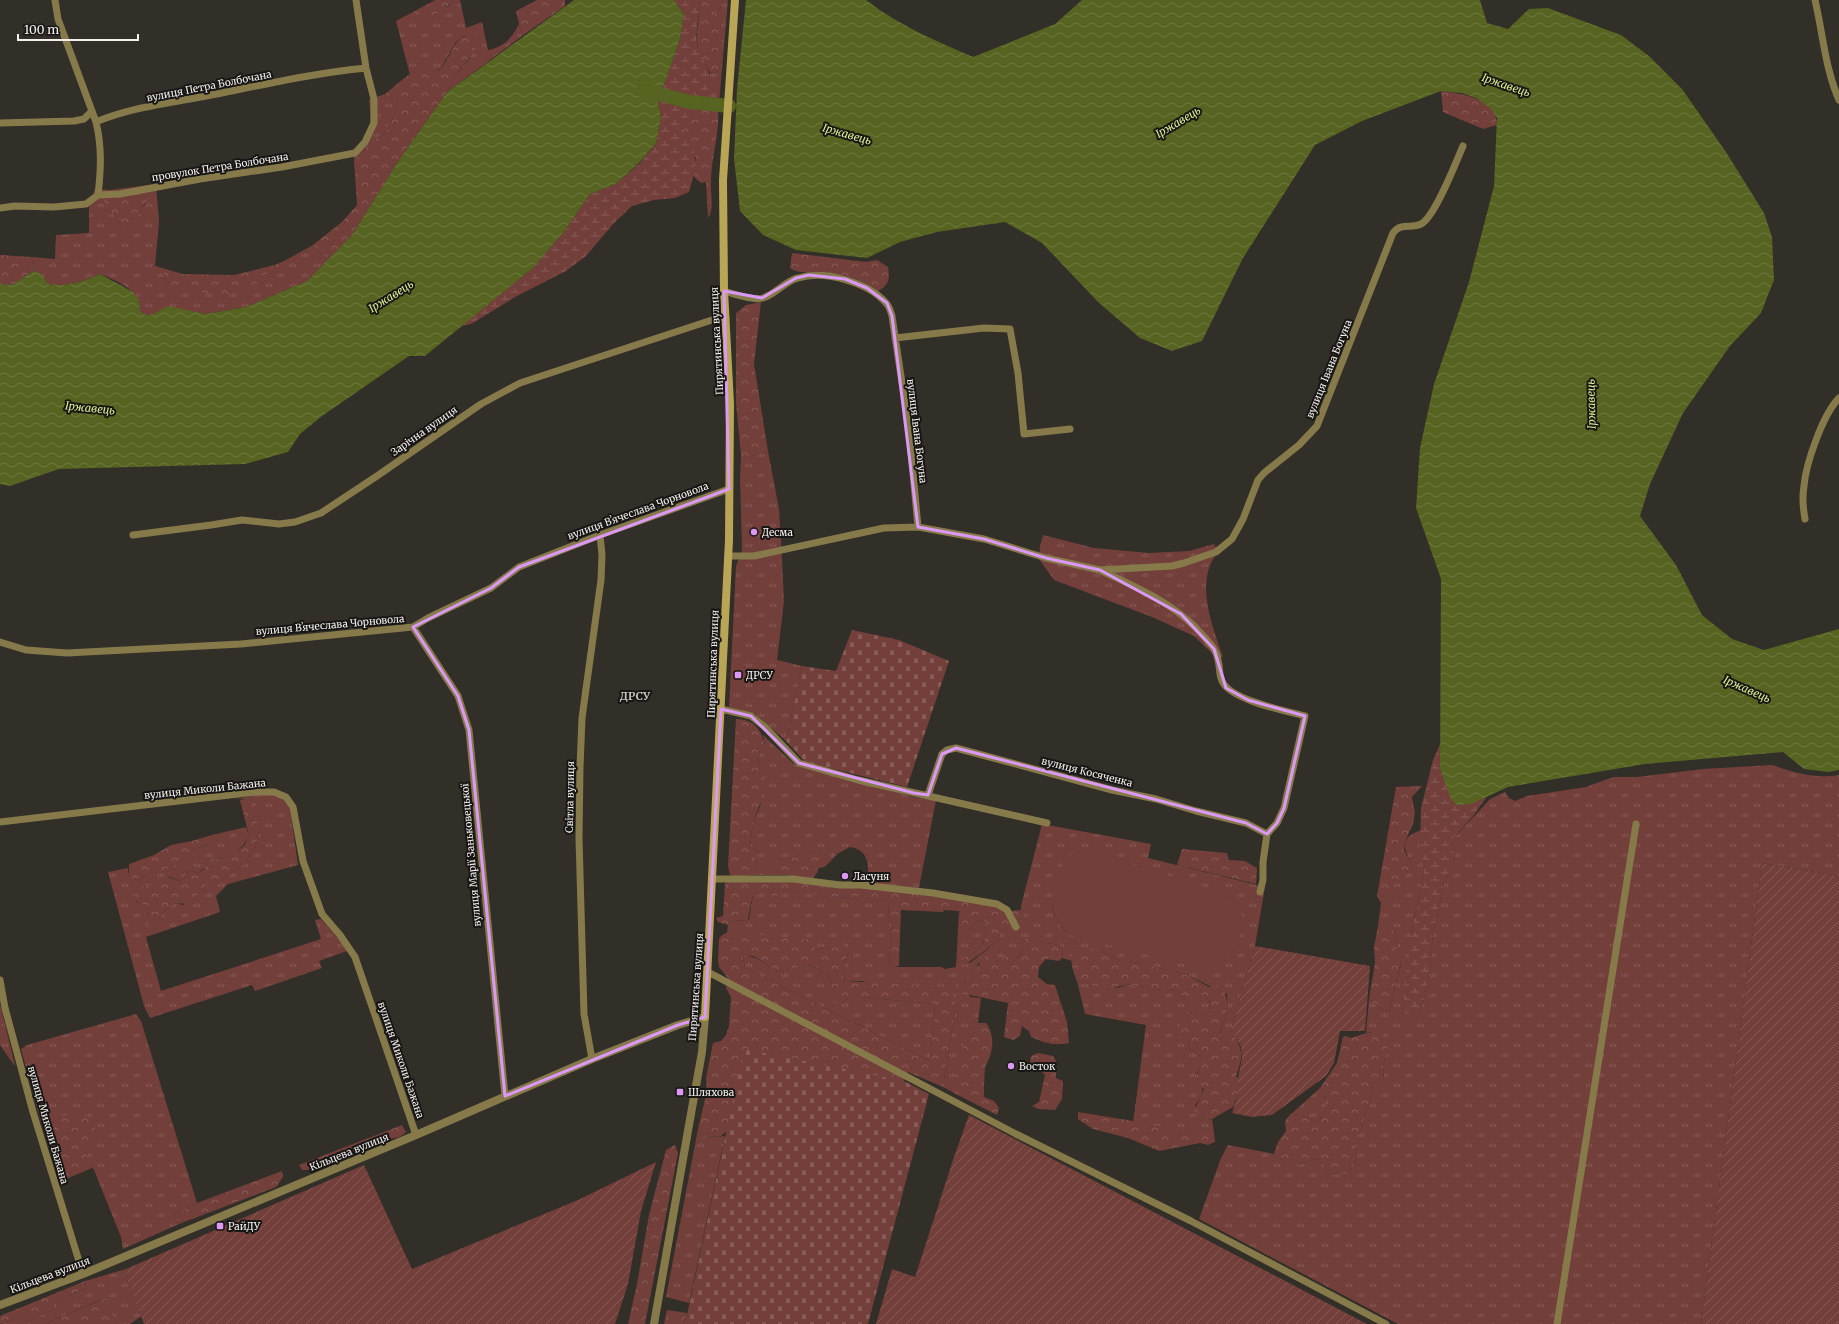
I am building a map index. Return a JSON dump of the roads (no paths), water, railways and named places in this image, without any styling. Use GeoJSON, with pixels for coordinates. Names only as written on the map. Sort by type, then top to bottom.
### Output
{"type":"FeatureCollection","features":[{"type":"Feature","properties":{"kind":"main road","name":"Пирятинська вулиця"},"geometry":{"type":"LineString","coordinates":[[705,1017],[728,556],[730,404],[724,291],[723,180],[735,0]]}},
{"type":"Feature","properties":{"kind":"street"},"geometry":{"type":"LineString","coordinates":[[54,0],[58,19],[96,122],[101,142],[101,168],[98,195]]}},
{"type":"Feature","properties":{"kind":"street"},"geometry":{"type":"LineString","coordinates":[[356,0],[366,68]]}},
{"type":"Feature","properties":{"kind":"street"},"geometry":{"type":"LineString","coordinates":[[1815,0],[1831,84],[1839,100]]}},
{"type":"Feature","properties":{"kind":"street","name":"вулиця Петра Болбочана"},"geometry":{"type":"LineString","coordinates":[[96,122],[113,115],[335,71],[366,68]]}},
{"type":"Feature","properties":{"kind":"street","name":"провулок Петра Болбочана"},"geometry":{"type":"LineString","coordinates":[[0,208],[15,206],[54,207],[86,204],[98,195],[120,194],[200,179],[282,167],[355,153],[365,142],[374,123],[374,99],[366,68]]}},
{"type":"Feature","properties":{"kind":"street"},"geometry":{"type":"LineString","coordinates":[[0,123],[74,121],[84,119],[92,111]]}},
{"type":"Feature","properties":{"kind":"street","name":"вулиця Івана Богуна"},"geometry":{"type":"LineString","coordinates":[[1100,570],[1172,566],[1216,552],[1232,539],[1243,519],[1258,480],[1264,473],[1299,445],[1317,426],[1393,233],[1402,226],[1421,224],[1426,220],[1436,206],[1463,146]]}},
{"type":"Feature","properties":{"kind":"street","name":"вулиця Івана Богуна"},"geometry":{"type":"LineString","coordinates":[[724,291],[740,296],[762,298],[796,278],[809,275],[845,279],[867,288],[887,303],[892,316],[908,430],[918,526]]}},
{"type":"Feature","properties":{"kind":"street","name":"Зарічна вулиця"},"geometry":{"type":"LineString","coordinates":[[133,535],[211,526],[242,520],[278,524],[295,522],[321,513],[481,404],[520,383],[718,318],[726,318]]}},
{"type":"Feature","properties":{"kind":"street"},"geometry":{"type":"LineString","coordinates":[[895,338],[984,328],[1010,329],[1018,373],[1024,434],[1070,429]]}},
{"type":"Feature","properties":{"kind":"street"},"geometry":{"type":"LineString","coordinates":[[1805,519],[1803,508],[1804,485],[1812,453],[1832,405],[1839,398]]}},
{"type":"Feature","properties":{"kind":"street","name":"вулиця Вʼячеслава Чорновола"},"geometry":{"type":"LineString","coordinates":[[0,642],[26,650],[67,653],[241,644],[413,627],[428,618],[492,588],[519,567],[600,535],[729,489]]}},
{"type":"Feature","properties":{"kind":"street","name":"вулиця Івана Богуна"},"geometry":{"type":"LineString","coordinates":[[728,556],[754,556],[884,528],[918,526],[984,539],[1046,558],[1100,570],[1143,591],[1181,614],[1214,649],[1218,660],[1222,681],[1226,688],[1248,700],[1275,709],[1305,716],[1284,808],[1277,823],[1267,834]]}},
{"type":"Feature","properties":{"kind":"street","name":"Світла вулиця"},"geometry":{"type":"LineString","coordinates":[[592,1059],[584,1014],[580,815],[582,718],[601,580],[602,555],[600,535]]}},
{"type":"Feature","properties":{"kind":"street","name":"вулиця Марії Заньковецької"},"geometry":{"type":"LineString","coordinates":[[413,627],[458,696],[469,730],[505,1096]]}},
{"type":"Feature","properties":{"kind":"street"},"geometry":{"type":"LineString","coordinates":[[721,709],[751,716],[765,727],[799,763],[858,780],[1047,823]]}},
{"type":"Feature","properties":{"kind":"street","name":"вулиця Косяченка"},"geometry":{"type":"LineString","coordinates":[[928,795],[942,754],[948,750],[956,748],[1112,790],[1156,799],[1196,811],[1246,823],[1267,834]]}},
{"type":"Feature","properties":{"kind":"street","name":"вулиця Миколи Бажана"},"geometry":{"type":"LineString","coordinates":[[0,822],[255,792],[274,792],[286,797],[294,807],[303,861],[313,893],[322,914],[340,935],[356,958],[416,1135]]}},
{"type":"Feature","properties":{"kind":"street"},"geometry":{"type":"LineString","coordinates":[[1557,1324],[1636,824]]}},
{"type":"Feature","properties":{"kind":"street"},"geometry":{"type":"LineString","coordinates":[[1260,892],[1263,880],[1267,834]]}},
{"type":"Feature","properties":{"kind":"street"},"geometry":{"type":"LineString","coordinates":[[713,879],[793,879],[840,885],[861,885],[933,893],[997,904],[1007,910],[1016,927]]}},
{"type":"Feature","properties":{"kind":"street"},"geometry":{"type":"LineString","coordinates":[[708,972],[1016,1134],[1205,1228],[1386,1324]]}},
{"type":"Feature","properties":{"kind":"street","name":"вулиця Миколи Бажана"},"geometry":{"type":"LineString","coordinates":[[0,980],[5,1008],[33,1112],[83,1274]]}},
{"type":"Feature","properties":{"kind":"street","name":"Кільцева вулиця"},"geometry":{"type":"LineString","coordinates":[[0,1304],[83,1274],[416,1135],[592,1059],[678,1025],[705,1017]]}},
{"type":"Feature","properties":{"kind":"street","name":"Пирятинська вулиця"},"geometry":{"type":"LineString","coordinates":[[654,1324],[702,1052],[705,1017]]}},
{"type":"Feature","properties":{"kind":"water"},"geometry":{"type":"Polygon","coordinates":[[[574,0],[674,0],[684,14],[680,39],[658,102],[661,119],[656,143],[641,161],[616,184],[590,194],[563,233],[533,268],[425,356],[409,356],[322,416],[300,434],[288,452],[245,464],[59,469],[10,486],[0,484],[0,284],[12,285],[33,271],[42,274],[48,284],[55,285],[75,283],[100,274],[133,292],[139,300],[140,311],[146,315],[153,314],[168,306],[206,314],[246,307],[307,281],[352,235],[399,160],[447,92],[574,0]]]}},
{"type":"Feature","properties":{"kind":"water"},"geometry":{"type":"Polygon","coordinates":[[[746,0],[866,0],[904,25],[931,39],[973,57],[1055,24],[1082,0],[1480,0],[1487,23],[1508,29],[1529,9],[1548,8],[1621,35],[1649,56],[1682,89],[1726,152],[1764,213],[1772,237],[1774,280],[1761,313],[1730,346],[1683,413],[1650,484],[1640,516],[1676,565],[1702,615],[1732,639],[1764,650],[1839,629],[1839,770],[1829,772],[1804,769],[1783,752],[1645,764],[1508,787],[1471,804],[1457,805],[1451,799],[1440,769],[1441,579],[1416,508],[1420,448],[1434,384],[1469,282],[1494,186],[1497,118],[1490,108],[1476,98],[1462,93],[1441,91],[1362,121],[1315,145],[1243,258],[1202,341],[1172,351],[1140,338],[1099,303],[1042,243],[1005,222],[937,232],[900,242],[867,258],[796,250],[763,235],[740,211],[734,159],[737,89],[746,0]]]}},
{"type":"Feature","properties":{"kind":"waterway","name":"Іржавець"},"geometry":{"type":"LineString","coordinates":[[643,90],[690,102],[729,106]]}},
{"type":"Feature","properties":{"kind":"place","name":"Десма"},"geometry":{"type":"Point","coordinates":[754,532]}},
{"type":"Feature","properties":{"kind":"place","name":"ДРСУ"},"geometry":{"type":"Point","coordinates":[738,675]}},
{"type":"Feature","properties":{"kind":"place","name":"Ласуня"},"geometry":{"type":"Point","coordinates":[845,876]}},
{"type":"Feature","properties":{"kind":"place","name":"Восток"},"geometry":{"type":"Point","coordinates":[1011,1066]}},
{"type":"Feature","properties":{"kind":"place","name":"Шляхова"},"geometry":{"type":"Point","coordinates":[680,1092]}},
{"type":"Feature","properties":{"kind":"place","name":"РайДУ"},"geometry":{"type":"Point","coordinates":[220,1226]}},
{"type":"Feature","properties":{"kind":"district","name":"ДРСУ"},"geometry":{"type":"Point","coordinates":[635,696]}}]}
